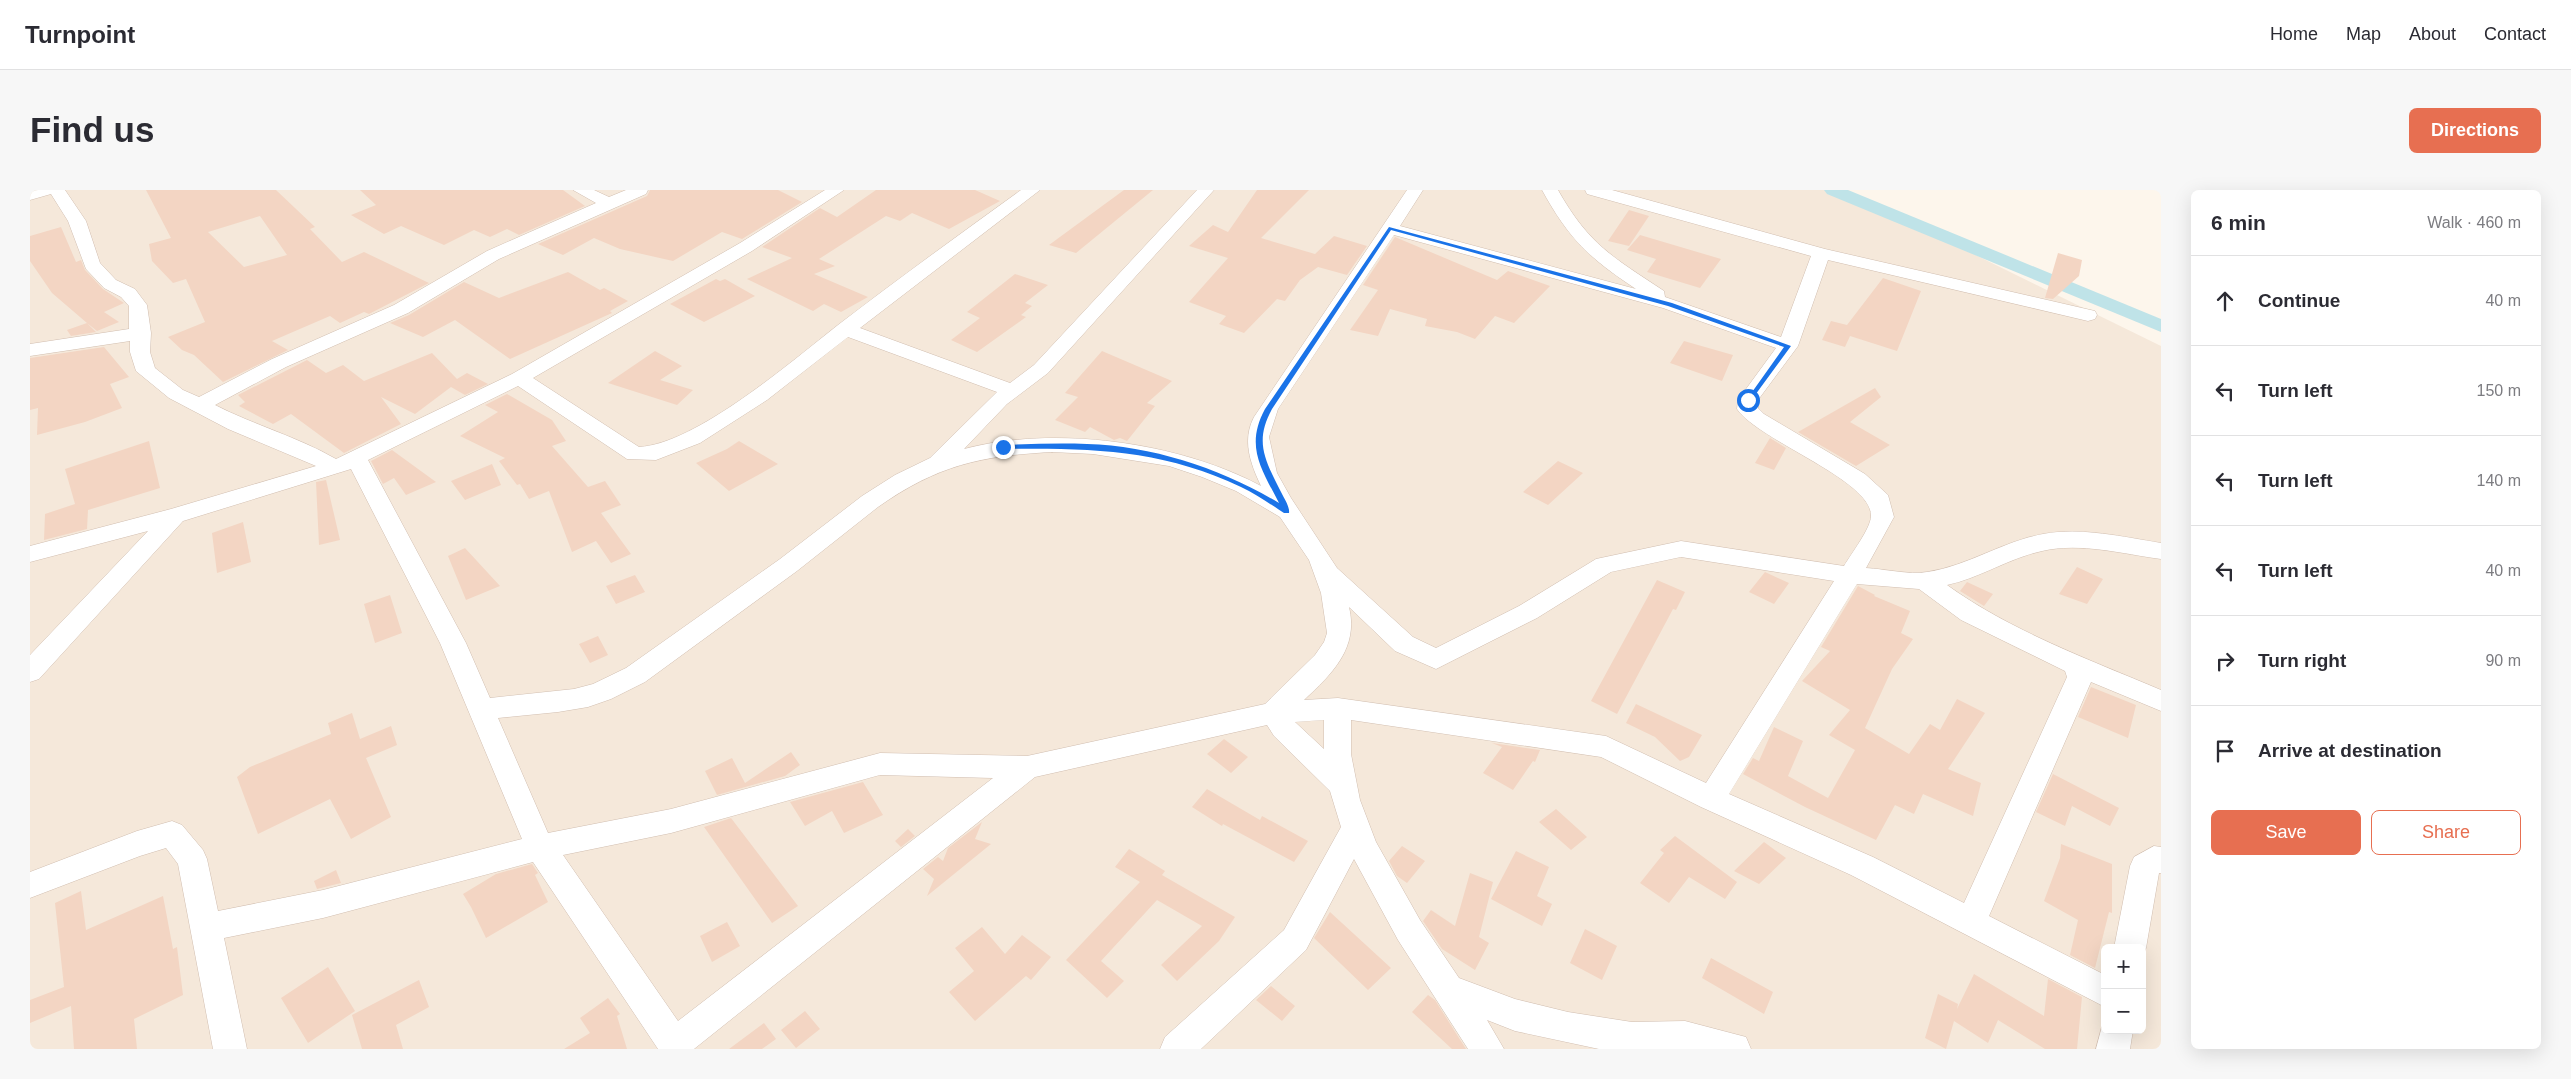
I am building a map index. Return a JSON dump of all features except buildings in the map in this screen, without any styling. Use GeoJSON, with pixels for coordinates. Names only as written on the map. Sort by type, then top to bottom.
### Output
{"type":"FeatureCollection","features":[{"type":"Feature","properties":{"kind":"street"},"geometry":{"type":"LineString","coordinates":[[30,195],[48,190]]}},
{"type":"Feature","properties":{"kind":"street"},"geometry":{"type":"LineString","coordinates":[[57,190],[77,221],[92,265],[110,284],[128,293],[138,305],[141,333],[140,352],[146,371],[176,394],[235,424],[313,455],[345,463],[444,626],[482,709],[540,847],[621,963],[675,1046],[1027,767]]}},
{"type":"Feature","properties":{"kind":"street"},"geometry":{"type":"LineString","coordinates":[[580,190],[608,203]]}},
{"type":"Feature","properties":{"kind":"street"},"geometry":{"type":"LineString","coordinates":[[200,405],[306,350],[401,309],[493,255],[640,190]]}},
{"type":"Feature","properties":{"kind":"street"},"geometry":{"type":"LineString","coordinates":[[30,554],[175,516],[345,463],[519,378],[746,247],[836,190]]}},
{"type":"Feature","properties":{"kind":"street"},"geometry":{"type":"LineString","coordinates":[[519,378],[635,454],[656,453],[692,438],[760,396],[845,329],[1032,190]]}},
{"type":"Feature","properties":{"kind":"street"},"geometry":{"type":"LineString","coordinates":[[938,463],[1011,390],[1041,370],[1206,190]]}},
{"type":"Feature","properties":{"kind":"street"},"geometry":{"type":"LineString","coordinates":[[1274,714],[1326,660],[1337,641],[1340,620],[1333,590],[1320,558],[1286,511],[1266,470],[1258,440],[1260,425],[1268,409],[1415,190]]}},
{"type":"Feature","properties":{"kind":"street"},"geometry":{"type":"LineString","coordinates":[[1550,190],[1569,224],[1580,238],[1598,254],[1670,304]]}},
{"type":"Feature","properties":{"kind":"street"},"geometry":{"type":"LineString","coordinates":[[1594,190],[1821,253],[2088,316]]}},
{"type":"Feature","properties":{"kind":"street"},"geometry":{"type":"LineString","coordinates":[[1389,228],[1670,304],[1788,346]]}},
{"type":"Feature","properties":{"kind":"street"},"geometry":{"type":"LineString","coordinates":[[1710,799],[1850,574],[1883,517],[1880,500],[1857,479],[1757,419],[1747,409],[1748,400],[1788,346],[1821,253]]}},
{"type":"Feature","properties":{"kind":"street"},"geometry":{"type":"LineString","coordinates":[[845,329],[1011,390]]}},
{"type":"Feature","properties":{"kind":"street"},"geometry":{"type":"LineString","coordinates":[[30,350],[141,333]]}},
{"type":"Feature","properties":{"kind":"street"},"geometry":{"type":"LineString","coordinates":[[482,709],[566,699],[601,692],[636,675],[791,564],[861,509],[901,483],[938,463],[1003,447],[1089,446],[1151,454],[1195,467],[1244,486],[1286,511]]}},
{"type":"Feature","properties":{"kind":"street"},"geometry":{"type":"LineString","coordinates":[[30,672],[175,516]]}},
{"type":"Feature","properties":{"kind":"street"},"geometry":{"type":"LineString","coordinates":[[1325,571],[1404,644],[1436,659],[1528,612],[1604,565],[1681,549],[1850,574],[1925,581],[1958,574],[2012,551],[2044,542],[2085,540],[2161,551]]}},
{"type":"Feature","properties":{"kind":"street"},"geometry":{"type":"LineString","coordinates":[[1925,581],[1970,614],[2076,665],[2161,701]]}},
{"type":"Feature","properties":{"kind":"street"},"geometry":{"type":"LineString","coordinates":[[1971,921],[2080,678],[2076,665]]}},
{"type":"Feature","properties":{"kind":"street"},"geometry":{"type":"LineString","coordinates":[[1338,708],[1336,722],[1338,762],[1356,828],[1377,878],[1487,1049]]}},
{"type":"Feature","properties":{"kind":"street"},"geometry":{"type":"LineString","coordinates":[[206,928],[323,904],[540,847],[671,821],[880,764],[1027,767],[1274,714],[1338,708],[1606,747],[1710,799],[1862,866],[2101,990]]}},
{"type":"Feature","properties":{"kind":"street"},"geometry":{"type":"LineString","coordinates":[[1274,714],[1284,728],[1344,787]]}},
{"type":"Feature","properties":{"kind":"street"},"geometry":{"type":"LineString","coordinates":[[1177,1049],[1295,940],[1356,828]]}},
{"type":"Feature","properties":{"kind":"street"},"geometry":{"type":"LineString","coordinates":[[30,885],[137,844],[172,834],[192,859],[230,1049]]}},
{"type":"Feature","properties":{"kind":"street"},"geometry":{"type":"LineString","coordinates":[[2131,944],[2145,866],[2154,859],[2161,860]]}},
{"type":"Feature","properties":{"kind":"street"},"geometry":{"type":"LineString","coordinates":[[1448,990],[1515,1015],[1568,1028],[1632,1038],[1685,1037],[1734,1049]]}},
{"type":"Feature","properties":{"kind":"street"},"geometry":{"type":"LineString","coordinates":[[2113,1049],[2115,1034]]}},
{"type":"Feature","properties":{"kind":"shaded area"},"geometry":{"type":"Polygon","coordinates":[[[30,190],[1843,190],[2161,346],[2161,1049],[30,1049],[30,190]]]}},
{"type":"Feature","properties":{"kind":"waterway"},"geometry":{"type":"LineString","coordinates":[[1833,190],[2161,326]]}},
{"type":"Feature","properties":{"kind":"route"},"geometry":{"type":"LineString","coordinates":[[1003,447],[1089,446],[1151,454],[1195,467],[1244,486],[1286,511],[1266,470],[1258,440],[1260,425],[1268,409],[1389,228],[1670,304],[1788,346],[1748,400]]}}]}
